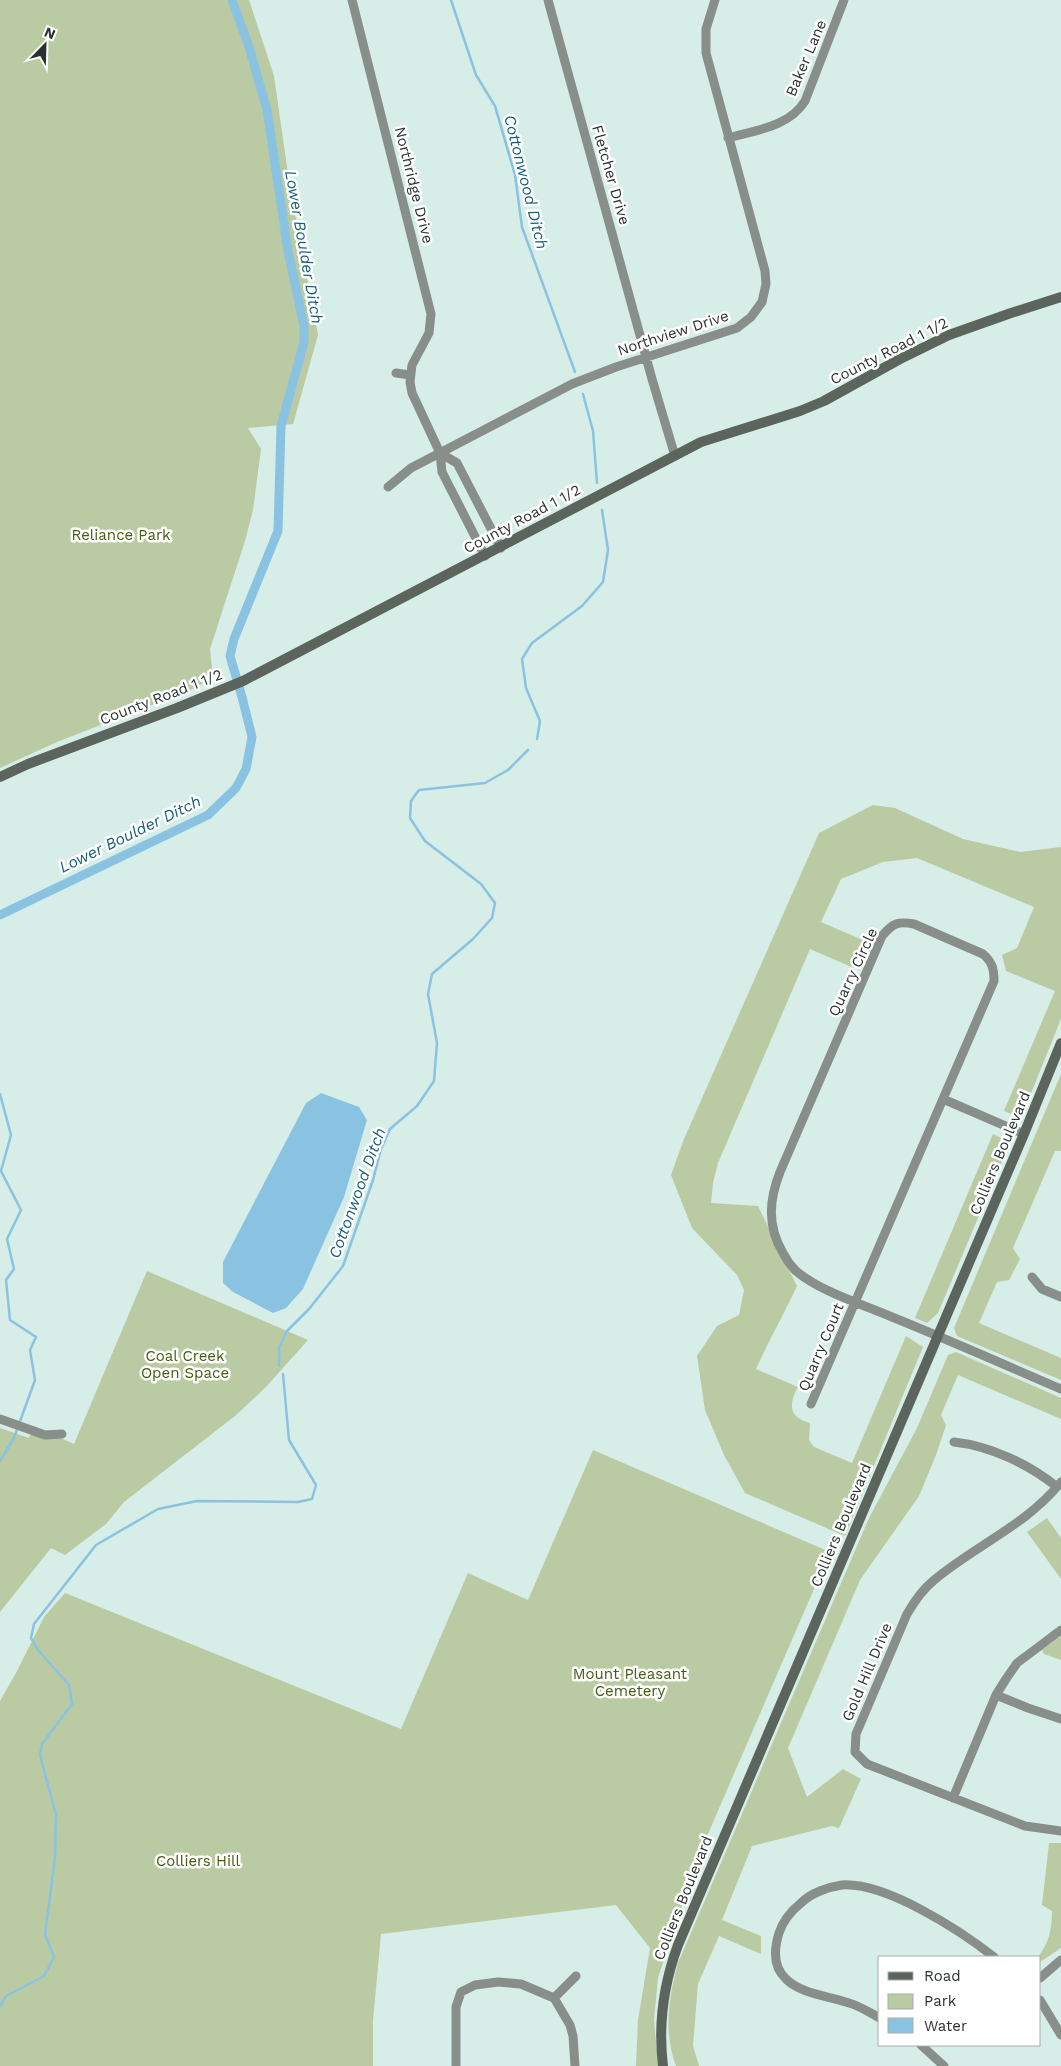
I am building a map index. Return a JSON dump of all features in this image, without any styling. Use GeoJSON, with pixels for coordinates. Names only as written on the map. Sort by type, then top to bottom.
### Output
{"type":"FeatureCollection","features":[{"type":"Feature","properties":{"kind":"street","name":"Northridge Drive"},"geometry":{"type":"LineString","coordinates":[[352,0],[431,314],[429,333],[415,359],[410,375]]}},
{"type":"Feature","properties":{"kind":"street","name":"Fletcher Drive"},"geometry":{"type":"LineString","coordinates":[[548,0],[675,456]]}},
{"type":"Feature","properties":{"kind":"street","name":"Northview Drive"},"geometry":{"type":"LineString","coordinates":[[388,487],[411,468],[572,384],[737,328],[751,317],[762,302],[766,284],[765,271],[706,53],[706,29],[715,0]]}},
{"type":"Feature","properties":{"kind":"street","name":"Baker Lane"},"geometry":{"type":"LineString","coordinates":[[728,138],[780,124],[796,112],[805,101],[844,0]]}},
{"type":"Feature","properties":{"kind":"street","name":"County Road 1 1/2"},"geometry":{"type":"LineString","coordinates":[[0,777],[243,681],[701,442],[800,411],[824,401],[898,360],[949,336],[1010,313],[1061,297]]}},
{"type":"Feature","properties":{"kind":"street"},"geometry":{"type":"LineString","coordinates":[[396,373],[410,375],[413,397],[440,453],[442,472],[485,556]]}},
{"type":"Feature","properties":{"kind":"street"},"geometry":{"type":"LineString","coordinates":[[440,453],[457,463],[501,548]]}},
{"type":"Feature","properties":{"kind":"street","name":"Quarry Circle"},"geometry":{"type":"LineString","coordinates":[[855,1301],[994,981],[994,971],[990,961],[983,954],[914,924],[903,922],[891,925],[882,936],[780,1172],[771,1200],[770,1215],[778,1245],[795,1270],[818,1285],[855,1301],[938,1336],[1061,1389]]}},
{"type":"Feature","properties":{"kind":"street","name":"Colliers Boulevard"},"geometry":{"type":"LineString","coordinates":[[664,2066],[662,2023],[667,1978],[678,1945],[1024,1134],[1061,1043]]}},
{"type":"Feature","properties":{"kind":"street"},"geometry":{"type":"LineString","coordinates":[[943,1099],[1024,1134]]}},
{"type":"Feature","properties":{"kind":"street"},"geometry":{"type":"LineString","coordinates":[[1032,1277],[1042,1289],[1061,1297]]}},
{"type":"Feature","properties":{"kind":"street","name":"Quarry Court"},"geometry":{"type":"LineString","coordinates":[[811,1404],[855,1301]]}},
{"type":"Feature","properties":{"kind":"street"},"geometry":{"type":"LineString","coordinates":[[0,1419],[45,1435],[62,1434]]}},
{"type":"Feature","properties":{"kind":"street"},"geometry":{"type":"LineString","coordinates":[[954,1442],[974,1444],[1030,1468],[1059,1485]]}},
{"type":"Feature","properties":{"kind":"street","name":"Gold Hill Drive"},"geometry":{"type":"LineString","coordinates":[[1059,1485],[1044,1501],[1018,1522],[932,1581],[918,1596],[907,1614],[856,1734],[855,1752],[867,1764],[1025,1826],[1061,1831]]}},
{"type":"Feature","properties":{"kind":"street"},"geometry":{"type":"LineString","coordinates":[[953,1798],[996,1695],[1017,1663],[1061,1630]]}},
{"type":"Feature","properties":{"kind":"street"},"geometry":{"type":"LineString","coordinates":[[996,1695],[1061,1719]]}},
{"type":"Feature","properties":{"kind":"street"},"geometry":{"type":"LineString","coordinates":[[878,2017],[852,2004],[797,1988],[785,1978],[776,1963],[775,1945],[787,1917],[805,1898],[842,1885],[871,1890],[896,1898],[950,1926],[993,1956]]}},
{"type":"Feature","properties":{"kind":"street"},"geometry":{"type":"LineString","coordinates":[[1041,1977],[1061,1960]]}},
{"type":"Feature","properties":{"kind":"street"},"geometry":{"type":"LineString","coordinates":[[554,1998],[576,1976]]}},
{"type":"Feature","properties":{"kind":"street"},"geometry":{"type":"LineString","coordinates":[[456,2066],[456,2007],[461,1992],[475,1985],[498,1982],[521,1984],[554,1998],[570,2024],[574,2036],[575,2066]]}},
{"type":"Feature","properties":{"kind":"street"},"geometry":{"type":"LineString","coordinates":[[1041,2002],[1061,2034]]}},
{"type":"Feature","properties":{"kind":"street","name":"Colliers Boulevard"},"geometry":{"type":"LineString","coordinates":[[662,2023],[666,2052],[671,2066]]}},
{"type":"Feature","properties":{"kind":"street"},"geometry":{"type":"LineString","coordinates":[[922,2046],[944,2066]]}},
{"type":"Feature","properties":{"kind":"green space","name":"Reliance Park"},"geometry":{"type":"Polygon","coordinates":[[[0,0],[249,0],[274,76],[290,188],[318,335],[293,424],[248,428],[261,449],[253,510],[245,541],[210,649],[213,677],[195,688],[57,742],[0,768],[0,0]]]}},
{"type":"Feature","properties":{"kind":"green space"},"geometry":{"type":"Polygon","coordinates":[[[873,805],[895,808],[963,839],[1020,852],[1061,847],[1061,1019],[1021,1118],[1004,1111],[1055,991],[1006,971],[1002,955],[1017,948],[1034,907],[917,858],[883,862],[841,879],[821,922],[865,941],[854,968],[810,949],[718,1163],[711,1203],[758,1206],[797,1286],[756,1369],[798,1387],[793,1399],[792,1410],[798,1417],[810,1423],[809,1440],[814,1447],[852,1463],[906,1336],[923,1347],[845,1536],[745,1493],[724,1455],[705,1410],[697,1356],[717,1326],[739,1315],[744,1290],[737,1275],[692,1228],[671,1175],[684,1139],[819,833],[873,805]]]}},
{"type":"Feature","properties":{"kind":"green space"},"geometry":{"type":"Polygon","coordinates":[[[1061,1074],[1061,1151],[1055,1151],[1013,1248],[1020,1259],[1009,1280],[997,1282],[979,1323],[1061,1358],[1061,1380],[957,1336],[954,1328],[1061,1074]]]}},
{"type":"Feature","properties":{"kind":"green space"},"geometry":{"type":"Polygon","coordinates":[[[993,1134],[1010,1142],[938,1313],[927,1323],[915,1318],[993,1134]]]}},
{"type":"Feature","properties":{"kind":"green space","name":"Coal Creek Open Space"},"geometry":{"type":"Polygon","coordinates":[[[147,1271],[308,1340],[265,1388],[235,1416],[124,1502],[106,1524],[65,1555],[51,1548],[0,1612],[0,1428],[29,1438],[34,1426],[74,1444],[147,1271]]]}},
{"type":"Feature","properties":{"kind":"green space"},"geometry":{"type":"Polygon","coordinates":[[[956,1352],[1061,1398],[1061,1419],[958,1375],[941,1415],[946,1425],[919,1496],[860,1580],[788,1748],[807,1797],[843,1769],[861,1779],[839,1828],[832,1826],[752,1846],[722,1920],[761,1936],[761,1954],[719,1936],[698,1984],[693,2046],[699,2066],[676,2066],[670,2040],[669,2014],[678,1963],[869,1518],[917,1428],[948,1355],[956,1352]]]}},
{"type":"Feature","properties":{"kind":"green space","name":"Colliers Hill"},"geometry":{"type":"Polygon","coordinates":[[[593,1450],[830,1552],[698,1857],[658,1978],[654,2020],[658,2066],[636,2066],[638,2020],[650,1948],[616,1905],[381,1934],[373,2021],[373,2066],[0,2066],[0,1701],[44,1617],[65,1593],[401,1729],[468,1573],[528,1600],[593,1450]]]}},
{"type":"Feature","properties":{"kind":"green space"},"geometry":{"type":"Polygon","coordinates":[[[1047,1518],[1061,1538],[1061,1579],[1027,1532],[1047,1518]]]}},
{"type":"Feature","properties":{"kind":"green space"},"geometry":{"type":"Polygon","coordinates":[[[1061,1636],[1061,1660],[1044,1654],[1042,1650],[1061,1636]]]}},
{"type":"Feature","properties":{"kind":"green space"},"geometry":{"type":"Polygon","coordinates":[[[1049,1843],[1061,1843],[1061,1948],[1041,1961],[1041,1956],[1039,1956],[1047,1941],[1052,1918],[1052,1911],[1042,1905],[1049,1843]]]}},
{"type":"Feature","properties":{"kind":"water"},"geometry":{"type":"Polygon","coordinates":[[[321,1093],[359,1107],[367,1120],[344,1197],[303,1289],[286,1308],[273,1313],[233,1292],[223,1283],[223,1262],[306,1103],[321,1093]]]}},
{"type":"Feature","properties":{"kind":"waterway","name":"Lower Boulder Ditch"},"geometry":{"type":"LineString","coordinates":[[0,915],[208,815],[236,788],[246,769],[252,737],[230,656],[234,639],[278,531],[281,426],[304,342],[304,326],[288,251],[267,110],[249,47],[232,0]]}},
{"type":"Feature","properties":{"kind":"waterway","name":"Cottonwood Ditch"},"geometry":{"type":"LineString","coordinates":[[451,0],[476,75],[495,106],[515,175],[522,227],[575,372]]}},
{"type":"Feature","properties":{"kind":"waterway","name":"Cottonwood Ditch"},"geometry":{"type":"LineString","coordinates":[[583,394],[593,431],[597,483]]}},
{"type":"Feature","properties":{"kind":"waterway","name":"Cottonwood Ditch"},"geometry":{"type":"LineString","coordinates":[[537,739],[540,721],[526,688],[522,659],[532,643],[582,606],[603,582],[608,550],[602,510]]}},
{"type":"Feature","properties":{"kind":"waterway","name":"Cottonwood Ditch"},"geometry":{"type":"LineString","coordinates":[[279,1366],[279,1348],[287,1331],[309,1309],[343,1266],[373,1180],[381,1149],[390,1129],[417,1106],[434,1081],[437,1043],[428,994],[432,974],[473,939],[492,918],[495,903],[481,884],[425,841],[410,818],[411,801],[419,790],[485,783],[508,770],[528,750]]}},
{"type":"Feature","properties":{"kind":"waterway"},"geometry":{"type":"LineString","coordinates":[[0,1094],[11,1135],[1,1171],[21,1210],[7,1239],[14,1269],[6,1280],[10,1320],[36,1337],[30,1350],[35,1380],[14,1438],[0,1461]]}},
{"type":"Feature","properties":{"kind":"waterway","name":"Cottonwood Ditch"},"geometry":{"type":"LineString","coordinates":[[0,2006],[6,1996],[44,1976],[54,1957],[45,1934],[55,1858],[56,1815],[40,1755],[42,1744],[72,1704],[69,1685],[38,1650],[31,1638],[34,1624],[96,1545],[158,1509],[197,1501],[298,1502],[312,1499],[316,1485],[289,1440],[283,1374]]}},
{"type":"Feature","properties":{"kind":"park label","name":"Mount Pleasant Cemetery"},"geometry":{"type":"Point","coordinates":[630,1682]}}]}
